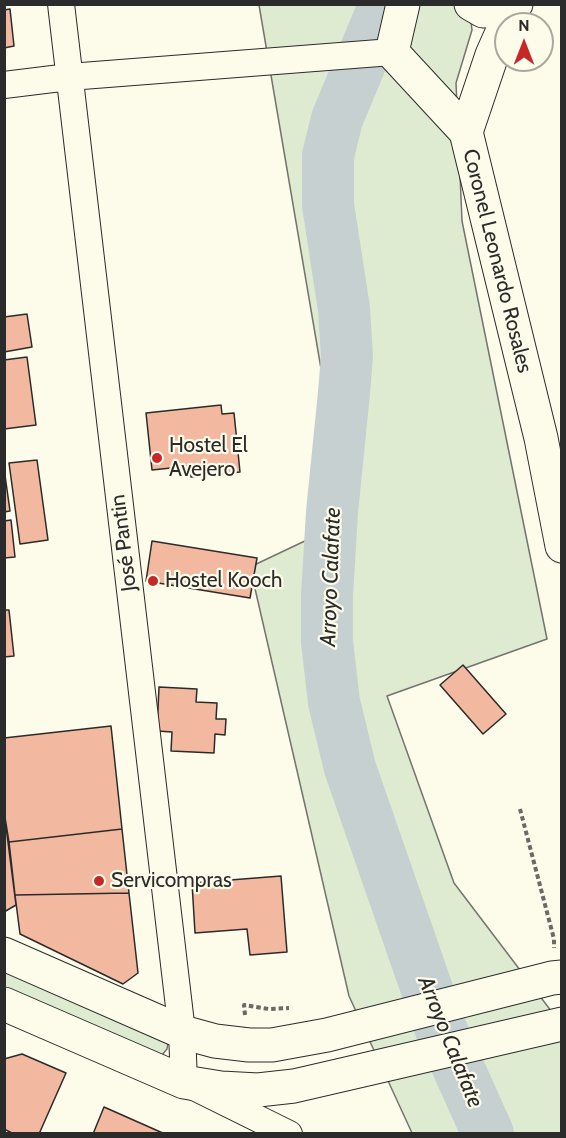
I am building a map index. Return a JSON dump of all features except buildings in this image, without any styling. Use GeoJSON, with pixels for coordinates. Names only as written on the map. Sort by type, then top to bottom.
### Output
{"type":"FeatureCollection","features":[{"type":"Feature","properties":{"kind":"main road"},"geometry":{"type":"LineString","coordinates":[[382,53],[403,4]]}},
{"type":"Feature","properties":{"kind":"main road"},"geometry":{"type":"LineString","coordinates":[[471,4],[483,11],[514,7]]}},
{"type":"Feature","properties":{"kind":"main road"},"geometry":{"type":"LineString","coordinates":[[466,132],[492,55],[514,7]]}},
{"type":"Feature","properties":{"kind":"main road","name":"Coronel Leonardo Rosales"},"geometry":{"type":"LineString","coordinates":[[382,53],[466,132],[541,438],[561,546]]}},
{"type":"Feature","properties":{"kind":"main road","name":"Coronel Leonardo Rosales"},"geometry":{"type":"LineString","coordinates":[[541,438],[561,475]]}},
{"type":"Feature","properties":{"kind":"main road"},"geometry":{"type":"LineString","coordinates":[[4,954],[182,1032],[215,1041],[249,1045],[272,1045],[327,1035],[556,970]]}},
{"type":"Feature","properties":{"kind":"main road"},"geometry":{"type":"LineString","coordinates":[[4,1004],[184,1082],[221,1088],[258,1090],[294,1086],[561,1024]]}},
{"type":"Feature","properties":{"kind":"street","name":"José Pantin"},"geometry":{"type":"LineString","coordinates":[[61,4],[182,1032],[184,1082]]}},
{"type":"Feature","properties":{"kind":"street"},"geometry":{"type":"LineString","coordinates":[[4,85],[69,77],[382,53]]}},
{"type":"Feature","properties":{"kind":"street"},"geometry":{"type":"LineString","coordinates":[[184,1082],[289,1134]]}},
{"type":"Feature","properties":{"kind":"path"},"geometry":{"type":"LineString","coordinates":[[520,809],[554,939],[556,970]]}},
{"type":"Feature","properties":{"kind":"green space"},"geometry":{"type":"Polygon","coordinates":[[[259,5],[469,5],[472,30],[456,83],[462,221],[547,639],[387,696],[454,883],[561,1024],[561,1133],[412,1133],[349,996],[250,567],[347,521],[259,5]]]}},
{"type":"Feature","properties":{"kind":"green space"},"geometry":{"type":"Polygon","coordinates":[[[5,963],[168,1043],[167,1049],[162,1055],[5,992],[5,963]]]}},
{"type":"Feature","properties":{"kind":"waterway","name":"Arroyo Calafate"},"geometry":{"type":"LineString","coordinates":[[385,4],[337,119],[328,156],[328,205],[344,309],[347,356],[332,512],[327,595],[327,642],[334,702],[350,768],[440,1027],[488,1134]]}},
{"type":"Feature","properties":{"kind":"place","name":"Hostel El Avejero"},"geometry":{"type":"Point","coordinates":[157,458]}},
{"type":"Feature","properties":{"kind":"place","name":"Hostel Kooch"},"geometry":{"type":"Point","coordinates":[153,581]}},
{"type":"Feature","properties":{"kind":"place","name":"Servicompras"},"geometry":{"type":"Point","coordinates":[99,881]}}]}
